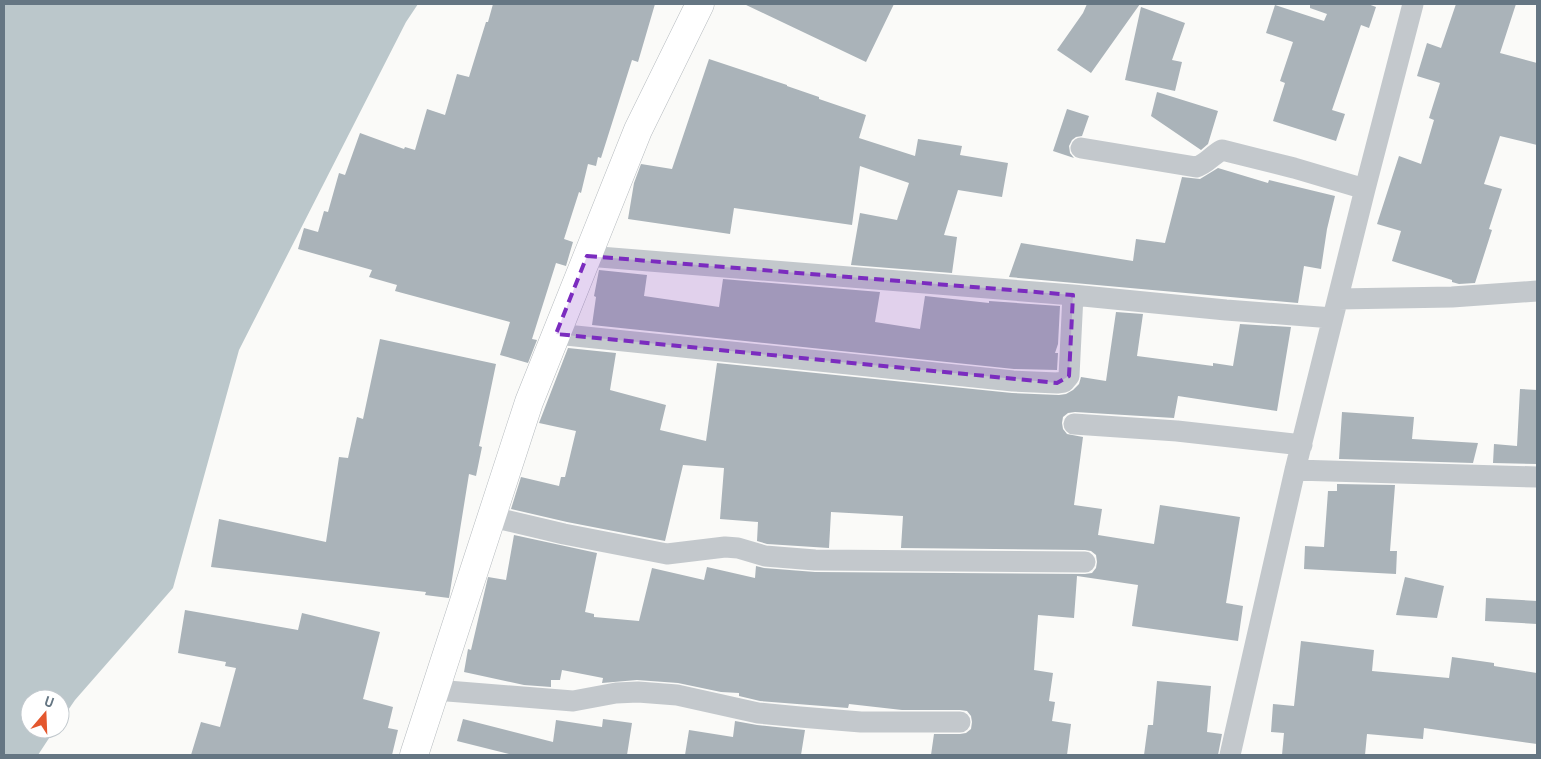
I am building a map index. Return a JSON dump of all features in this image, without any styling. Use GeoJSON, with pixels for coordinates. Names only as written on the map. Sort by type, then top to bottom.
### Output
{"type":"FeatureCollection","features":[{"type":"Feature","properties":{"kind":"main road"},"geometry":{"type":"LineString","coordinates":[[414,755],[529,402],[638,130],[700,4]]}},
{"type":"Feature","properties":{"kind":"street"},"geometry":{"type":"LineString","coordinates":[[1230,755],[1295,470],[1413,4]]}},
{"type":"Feature","properties":{"kind":"street"},"geometry":{"type":"LineString","coordinates":[[1081,148],[1196,167],[1203,166],[1215,153],[1222,150],[1365,189]]}},
{"type":"Feature","properties":{"kind":"street"},"geometry":{"type":"LineString","coordinates":[[587,256],[1073,295],[1226,310],[1335,308],[1537,291]]}},
{"type":"Feature","properties":{"kind":"street"},"geometry":{"type":"LineString","coordinates":[[556,334],[1013,381],[1057,383],[1064,382],[1069,376],[1073,295]]}},
{"type":"Feature","properties":{"kind":"street"},"geometry":{"type":"LineString","coordinates":[[1074,424],[1302,445]]}},
{"type":"Feature","properties":{"kind":"street"},"geometry":{"type":"LineString","coordinates":[[1295,470],[1537,478]]}},
{"type":"Feature","properties":{"kind":"street"},"geometry":{"type":"LineString","coordinates":[[492,517],[574,536],[667,554],[725,547],[738,548],[765,556],[815,560],[1085,562]]}},
{"type":"Feature","properties":{"kind":"street"},"geometry":{"type":"LineString","coordinates":[[435,690],[573,701],[616,693],[638,692],[677,695],[758,713],[860,722],[960,722]]}},
{"type":"Feature","properties":{"kind":"highlighted area"},"geometry":{"type":"Polygon","coordinates":[[[587,256],[1073,295],[1069,376],[1057,383],[556,334],[587,256]]]}},
{"type":"Feature","properties":{"kind":"shaded area"},"geometry":{"type":"Polygon","coordinates":[[[4,4],[418,4],[406,22],[239,350],[173,588],[70,707],[70,689],[20,689],[20,739],[48,739],[38,755],[4,755],[4,4]]]}},
{"type":"Feature","properties":{"kind":"building"},"geometry":{"type":"Polygon","coordinates":[[[493,4],[655,4],[638,62],[632,60],[601,158],[598,157],[596,166],[588,164],[581,193],[579,192],[564,239],[573,242],[566,266],[556,263],[532,339],[537,340],[528,363],[500,355],[510,322],[395,291],[397,285],[369,277],[372,270],[298,249],[304,228],[318,232],[324,211],[328,212],[339,173],[345,175],[360,133],[404,149],[405,147],[415,150],[427,109],[445,115],[457,74],[469,77],[493,4]]]}},
{"type":"Feature","properties":{"kind":"building"},"geometry":{"type":"Polygon","coordinates":[[[744,4],[894,4],[866,62],[744,4]]]}},
{"type":"Feature","properties":{"kind":"building"},"geometry":{"type":"Polygon","coordinates":[[[1087,4],[1140,4],[1091,73],[1057,50],[1083,13],[1087,4]]]}},
{"type":"Feature","properties":{"kind":"building"},"geometry":{"type":"Polygon","coordinates":[[[1310,4],[1368,4],[1376,7],[1369,28],[1361,25],[1332,110],[1345,114],[1336,141],[1273,121],[1285,83],[1280,81],[1293,42],[1266,33],[1275,5],[1324,21],[1327,14],[1310,8],[1310,4]]]}},
{"type":"Feature","properties":{"kind":"building"},"geometry":{"type":"Polygon","coordinates":[[[1456,4],[1516,4],[1500,53],[1537,63],[1537,145],[1500,136],[1484,184],[1502,189],[1489,229],[1492,230],[1475,283],[1459,284],[1452,282],[1452,280],[1392,261],[1401,231],[1377,224],[1399,156],[1421,164],[1434,120],[1429,118],[1440,83],[1417,76],[1427,43],[1441,48],[1456,4]]]}},
{"type":"Feature","properties":{"kind":"building"},"geometry":{"type":"Polygon","coordinates":[[[1141,7],[1185,23],[1172,60],[1182,62],[1175,91],[1125,80],[1141,7]]]}},
{"type":"Feature","properties":{"kind":"building"},"geometry":{"type":"Polygon","coordinates":[[[709,59],[787,85],[819,97],[819,99],[866,115],[859,138],[915,156],[918,139],[962,146],[960,155],[1008,163],[1002,197],[958,190],[944,235],[957,237],[952,273],[851,265],[860,213],[897,220],[909,183],[860,166],[852,225],[734,208],[730,234],[628,219],[634,183],[641,164],[672,169],[709,59]]]}},
{"type":"Feature","properties":{"kind":"building"},"geometry":{"type":"Polygon","coordinates":[[[1157,92],[1218,111],[1208,144],[1201,150],[1151,116],[1157,92]]]}},
{"type":"Feature","properties":{"kind":"building"},"geometry":{"type":"Polygon","coordinates":[[[1067,109],[1089,116],[1082,136],[1072,140],[1069,146],[1070,153],[1074,158],[1053,151],[1067,109]]]}},
{"type":"Feature","properties":{"kind":"building"},"geometry":{"type":"Polygon","coordinates":[[[1218,168],[1268,183],[1269,180],[1335,196],[1327,229],[1321,269],[1304,266],[1298,303],[1009,277],[1021,243],[1133,261],[1136,239],[1165,243],[1182,177],[1200,179],[1218,168]]]}},
{"type":"Feature","properties":{"kind":"building"},"geometry":{"type":"Polygon","coordinates":[[[599,270],[647,275],[644,296],[719,307],[723,279],[880,292],[875,322],[920,329],[925,296],[989,303],[989,301],[1060,306],[1058,344],[1055,353],[1058,353],[1057,370],[1014,369],[592,325],[596,297],[594,296],[599,270]]]}},
{"type":"Feature","properties":{"kind":"building"},"geometry":{"type":"Polygon","coordinates":[[[1116,312],[1143,314],[1137,356],[1213,366],[1213,363],[1233,366],[1240,324],[1291,327],[1277,411],[1178,396],[1174,418],[1075,412],[1068,413],[1063,417],[1063,429],[1067,434],[1083,437],[1074,505],[1102,509],[1098,535],[1154,544],[1160,505],[1240,517],[1226,603],[1243,606],[1238,641],[1132,626],[1138,585],[1077,576],[1074,618],[1038,615],[1034,670],[1053,673],[1049,701],[1055,702],[1052,721],[1071,724],[1067,755],[931,755],[934,734],[960,734],[966,733],[971,729],[971,716],[967,711],[960,710],[902,710],[849,704],[848,708],[760,701],[739,696],[739,693],[721,692],[678,683],[637,680],[602,683],[603,678],[562,670],[560,680],[551,680],[551,687],[524,685],[464,672],[468,649],[471,650],[488,577],[506,580],[514,535],[597,553],[585,612],[594,614],[594,617],[639,621],[652,568],[704,580],[707,567],[755,578],[756,566],[815,572],[1085,574],[1092,573],[1096,568],[1096,555],[1091,551],[1085,550],[901,548],[903,516],[831,512],[829,548],[767,544],[757,541],[758,522],[720,519],[724,468],[683,465],[665,541],[511,509],[521,477],[559,486],[561,477],[565,477],[576,431],[539,423],[568,348],[616,353],[610,390],[666,405],[660,430],[706,441],[717,363],[1012,393],[1059,395],[1073,390],[1079,384],[1081,377],[1106,381],[1116,312]]]}},
{"type":"Feature","properties":{"kind":"building"},"geometry":{"type":"Polygon","coordinates":[[[380,339],[496,364],[479,446],[482,447],[476,476],[469,474],[449,598],[425,595],[426,592],[211,567],[219,519],[326,542],[339,457],[348,458],[357,417],[363,419],[380,339]]]}},
{"type":"Feature","properties":{"kind":"building"},"geometry":{"type":"Polygon","coordinates":[[[1520,389],[1537,390],[1537,464],[1493,463],[1494,444],[1517,446],[1520,389]]]}},
{"type":"Feature","properties":{"kind":"building"},"geometry":{"type":"Polygon","coordinates":[[[1342,412],[1414,417],[1412,439],[1478,443],[1473,463],[1339,459],[1342,412]]]}},
{"type":"Feature","properties":{"kind":"building"},"geometry":{"type":"Polygon","coordinates":[[[1337,484],[1395,485],[1390,551],[1397,551],[1396,574],[1304,569],[1305,546],[1324,547],[1328,491],[1337,491],[1337,484]]]}},
{"type":"Feature","properties":{"kind":"building"},"geometry":{"type":"Polygon","coordinates":[[[1405,577],[1444,586],[1437,618],[1396,615],[1405,577]]]}},
{"type":"Feature","properties":{"kind":"building"},"geometry":{"type":"Polygon","coordinates":[[[1486,598],[1537,601],[1537,624],[1485,621],[1486,598]]]}},
{"type":"Feature","properties":{"kind":"building"},"geometry":{"type":"Polygon","coordinates":[[[185,610],[298,630],[302,613],[380,632],[363,699],[393,707],[388,728],[398,730],[392,755],[191,755],[201,722],[220,727],[236,668],[225,666],[226,662],[178,653],[185,610]]]}},
{"type":"Feature","properties":{"kind":"building"},"geometry":{"type":"Polygon","coordinates":[[[1301,641],[1374,650],[1372,671],[1449,678],[1452,657],[1494,663],[1494,666],[1537,673],[1537,744],[1424,728],[1423,739],[1367,734],[1365,755],[1282,755],[1284,733],[1271,732],[1273,704],[1294,706],[1301,641]]]}},
{"type":"Feature","properties":{"kind":"building"},"geometry":{"type":"Polygon","coordinates":[[[1157,681],[1211,686],[1207,732],[1222,734],[1218,755],[1144,755],[1148,725],[1153,725],[1157,681]]]}},
{"type":"Feature","properties":{"kind":"building"},"geometry":{"type":"Polygon","coordinates":[[[463,719],[553,742],[556,720],[602,727],[603,719],[632,723],[627,755],[513,755],[457,741],[463,719]]]}},
{"type":"Feature","properties":{"kind":"building"},"geometry":{"type":"Polygon","coordinates":[[[735,721],[805,730],[801,755],[685,755],[689,730],[733,737],[735,721]]]}}]}
